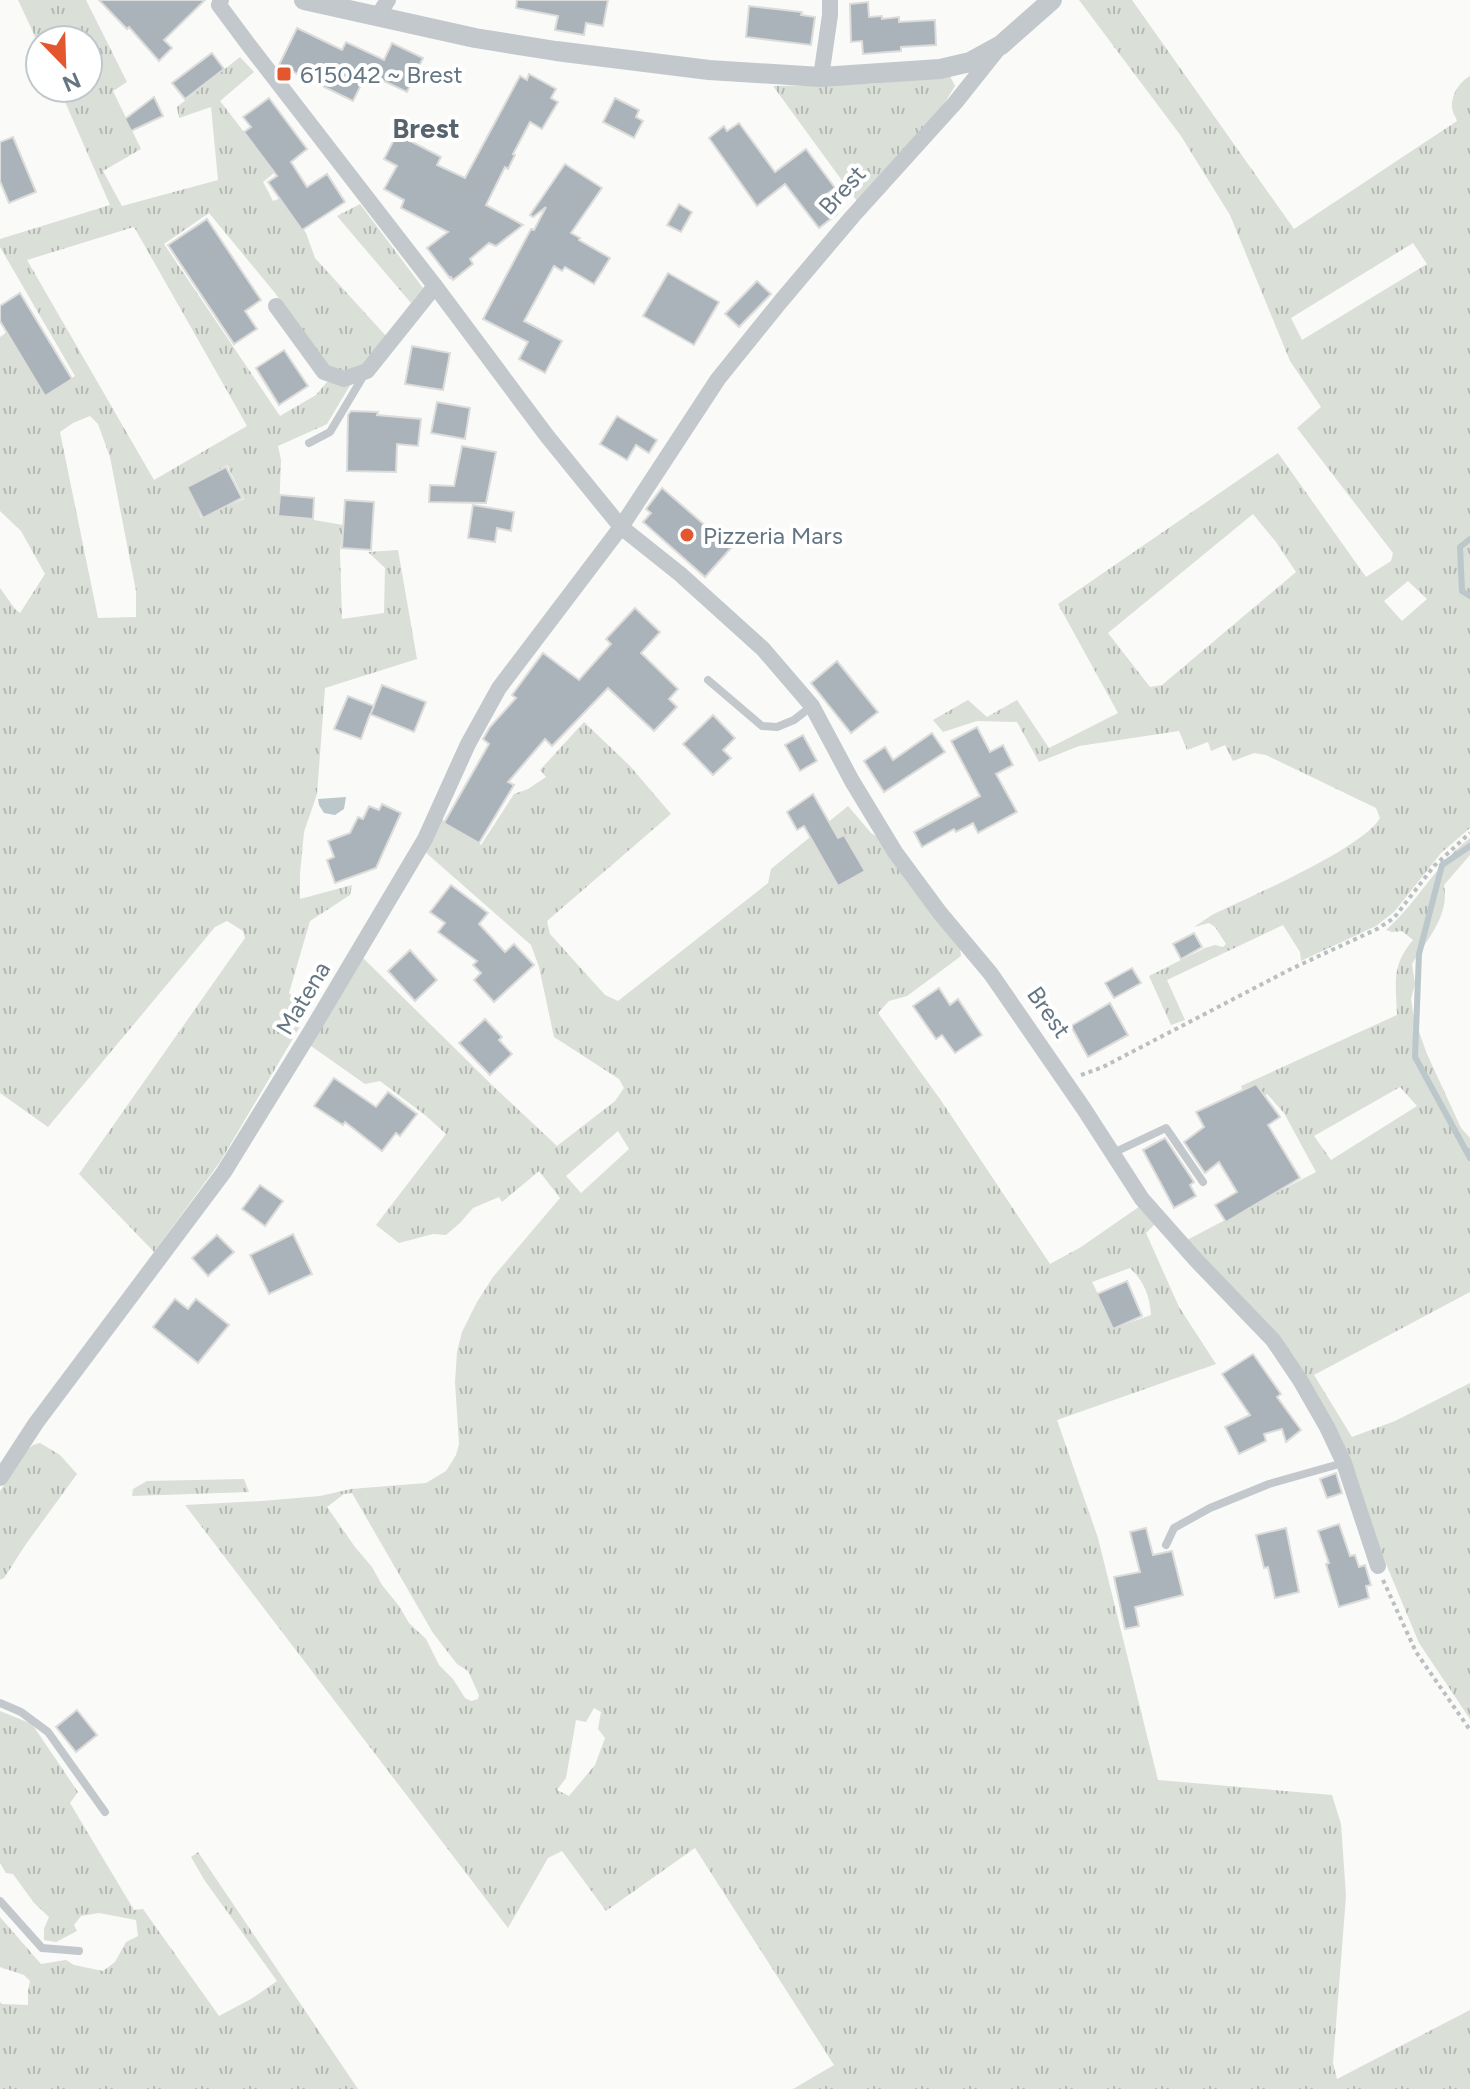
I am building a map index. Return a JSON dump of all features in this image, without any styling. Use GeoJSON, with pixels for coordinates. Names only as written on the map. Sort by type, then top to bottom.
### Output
{"type":"FeatureCollection","features":[{"type":"Feature","properties":{"kind":"street","name":"Brest"},"geometry":{"type":"LineString","coordinates":[[221,0],[219,5],[547,436],[621,527],[680,574],[763,649],[812,706],[895,852],[991,974],[1142,1199],[1273,1340],[1314,1403],[1344,1463],[1378,1566]]}},
{"type":"Feature","properties":{"kind":"street"},"geometry":{"type":"LineString","coordinates":[[304,0],[382,8],[475,38],[556,51],[709,70],[821,77],[940,69],[970,62],[1001,45],[1052,0]]}},
{"type":"Feature","properties":{"kind":"street"},"geometry":{"type":"LineString","coordinates":[[821,77],[830,0]]}},
{"type":"Feature","properties":{"kind":"street","name":"Brest"},"geometry":{"type":"LineString","coordinates":[[621,527],[718,379],[852,217],[955,103],[1001,45]]}},
{"type":"Feature","properties":{"kind":"street"},"geometry":{"type":"LineString","coordinates":[[276,306],[324,372],[344,379],[367,371],[435,286]]}},
{"type":"Feature","properties":{"kind":"street","name":"Matena"},"geometry":{"type":"LineString","coordinates":[[0,1478],[36,1423],[224,1172],[425,839],[468,744],[499,688],[621,527]]}},
{"type":"Feature","properties":{"kind":"lane"},"geometry":{"type":"LineString","coordinates":[[309,443],[330,432],[367,371]]}},
{"type":"Feature","properties":{"kind":"lane"},"geometry":{"type":"LineString","coordinates":[[708,680],[762,726],[777,727],[794,720],[812,706]]}},
{"type":"Feature","properties":{"kind":"lane"},"geometry":{"type":"LineString","coordinates":[[1112,1154],[1166,1128],[1203,1182]]}},
{"type":"Feature","properties":{"kind":"lane"},"geometry":{"type":"LineString","coordinates":[[1166,1545],[1174,1528],[1210,1508],[1269,1484],[1344,1463]]}},
{"type":"Feature","properties":{"kind":"lane"},"geometry":{"type":"LineString","coordinates":[[0,1703],[21,1712],[48,1732],[105,1812]]}},
{"type":"Feature","properties":{"kind":"lane"},"geometry":{"type":"LineString","coordinates":[[0,1901],[42,1948],[79,1951]]}},
{"type":"Feature","properties":{"kind":"path"},"geometry":{"type":"LineString","coordinates":[[1061,1074],[1082,1075],[1103,1067],[1281,974],[1377,929],[1394,918],[1434,866],[1470,833]]}},
{"type":"Feature","properties":{"kind":"path"},"geometry":{"type":"LineString","coordinates":[[1378,1566],[1416,1652],[1470,1730]]}},
{"type":"Feature","properties":{"kind":"green space"},"geometry":{"type":"Polygon","coordinates":[[[18,0],[86,0],[98,24],[29,24],[18,0]]]}},
{"type":"Feature","properties":{"kind":"green space"},"geometry":{"type":"Polygon","coordinates":[[[1079,0],[1132,0],[1294,229],[1457,121],[1452,109],[1453,98],[1460,85],[1470,76],[1470,828],[1441,853],[1394,912],[1376,926],[1301,961],[1300,952],[1283,925],[1167,980],[1185,1020],[1171,1025],[1149,976],[1205,948],[1226,944],[1209,923],[1194,927],[1351,844],[1380,818],[1376,808],[1266,755],[1254,753],[1233,761],[1225,745],[1211,751],[1208,742],[1187,750],[1179,731],[1079,746],[1039,762],[1017,722],[977,721],[943,732],[933,720],[968,700],[987,717],[1017,700],[1049,748],[1118,713],[1058,604],[1278,453],[1366,577],[1391,561],[1393,553],[1297,428],[1321,407],[1290,361],[1230,215],[1181,136],[1079,0]],[[1413,243],[1291,318],[1302,340],[1427,264],[1413,243]],[[1253,514],[1108,633],[1150,687],[1162,685],[1296,572],[1253,514]],[[1408,581],[1384,601],[1402,621],[1427,599],[1408,581]]]}},
{"type":"Feature","properties":{"kind":"green space"},"geometry":{"type":"Polygon","coordinates":[[[104,36],[127,82],[113,91],[141,149],[103,171],[122,206],[218,180],[211,107],[179,118],[177,107],[240,57],[254,72],[220,101],[275,172],[263,182],[273,201],[281,198],[306,233],[315,258],[386,336],[361,366],[349,372],[328,369],[275,293],[209,213],[164,244],[280,416],[316,395],[327,382],[352,382],[327,424],[278,446],[281,460],[279,514],[343,525],[340,552],[342,619],[384,613],[385,568],[368,552],[398,550],[417,659],[325,688],[317,794],[304,832],[300,899],[352,885],[350,895],[310,921],[289,993],[308,1013],[220,1162],[154,1252],[79,1174],[245,938],[243,931],[227,921],[215,927],[48,1127],[0,1093],[0,588],[20,613],[45,574],[21,531],[0,511],[0,337],[6,333],[45,395],[75,376],[0,247],[0,239],[110,205],[66,104],[104,104],[104,36]],[[134,227],[27,260],[154,480],[247,426],[134,227]],[[90,416],[60,432],[98,618],[136,617],[136,591],[110,457],[98,424],[90,416]],[[227,465],[189,486],[201,518],[244,499],[227,465]]]}},
{"type":"Feature","properties":{"kind":"green space"},"geometry":{"type":"Polygon","coordinates":[[[950,76],[955,86],[941,109],[857,201],[773,86],[869,84],[950,76]]]}},
{"type":"Feature","properties":{"kind":"green space"},"geometry":{"type":"Polygon","coordinates":[[[360,204],[423,288],[411,303],[337,216],[360,204]]]}},
{"type":"Feature","properties":{"kind":"green space"},"geometry":{"type":"Polygon","coordinates":[[[584,722],[630,766],[671,814],[547,921],[550,934],[605,995],[618,1001],[768,883],[771,869],[848,806],[871,833],[881,839],[960,948],[961,956],[907,996],[889,1001],[878,1013],[940,1099],[1050,1264],[1081,1247],[1143,1204],[1155,1224],[1146,1233],[1179,1307],[1216,1364],[1057,1420],[1098,1538],[1158,1780],[1332,1795],[1341,1824],[1346,1896],[1333,2063],[1337,2079],[1470,2010],[1470,2089],[793,2089],[834,2065],[695,1848],[606,1911],[562,1851],[548,1858],[508,1928],[185,1505],[320,1496],[351,1489],[426,1483],[446,1471],[456,1455],[459,1444],[455,1382],[462,1332],[493,1277],[560,1198],[539,1171],[502,1202],[499,1197],[473,1208],[446,1235],[433,1234],[399,1243],[376,1225],[446,1134],[380,1081],[365,1084],[311,1046],[362,957],[557,1146],[615,1101],[624,1088],[619,1079],[554,1037],[539,967],[531,945],[424,851],[441,819],[481,845],[514,794],[546,777],[540,770],[584,722]],[[618,1131],[566,1176],[581,1193],[629,1149],[618,1131]],[[1130,1268],[1092,1282],[1115,1328],[1151,1315],[1145,1290],[1130,1268]],[[352,1493],[344,1494],[327,1507],[409,1623],[426,1639],[439,1665],[465,1698],[471,1701],[478,1699],[468,1671],[457,1664],[433,1633],[352,1493]],[[594,1708],[586,1722],[576,1720],[566,1778],[557,1790],[569,1796],[595,1765],[605,1738],[598,1729],[601,1712],[594,1708]]]}},
{"type":"Feature","properties":{"kind":"green space"},"geometry":{"type":"Polygon","coordinates":[[[1470,838],[1470,855],[1444,885],[1444,907],[1440,917],[1412,964],[1415,984],[1411,999],[1414,1018],[1427,1054],[1461,1128],[1470,1138],[1470,1292],[1314,1375],[1352,1437],[1395,1421],[1470,1383],[1470,1719],[1419,1643],[1384,1559],[1356,1474],[1340,1437],[1187,1240],[1316,1172],[1284,1113],[1267,1094],[1245,1110],[1241,1086],[1397,1015],[1398,967],[1413,940],[1402,931],[1386,930],[1470,838]],[[1400,1087],[1314,1136],[1331,1160],[1417,1106],[1400,1087]]]}},
{"type":"Feature","properties":{"kind":"green space"},"geometry":{"type":"Polygon","coordinates":[[[40,1443],[60,1455],[77,1474],[0,1580],[0,1491],[25,1452],[40,1443]]]}},
{"type":"Feature","properties":{"kind":"green space"},"geometry":{"type":"Polygon","coordinates":[[[244,1479],[249,1492],[132,1496],[133,1489],[147,1481],[244,1479]]]}},
{"type":"Feature","properties":{"kind":"green space"},"geometry":{"type":"Polygon","coordinates":[[[0,1711],[32,1724],[78,1792],[70,1803],[134,1910],[143,1909],[219,2016],[277,1981],[205,1881],[191,1857],[198,1852],[358,2089],[0,2089],[0,2002],[28,2005],[30,1981],[24,1975],[0,1967],[0,1917],[41,1964],[66,1960],[74,1965],[103,1971],[115,1962],[126,1942],[138,1936],[136,1920],[99,1913],[81,1916],[74,1925],[77,1931],[56,1942],[44,1940],[49,1917],[0,1863],[0,1711]]]}},
{"type":"Feature","properties":{"kind":"shaded area"},"geometry":{"type":"Polygon","coordinates":[[[346,797],[344,809],[335,815],[324,813],[319,805],[318,799],[346,797]]]}},
{"type":"Feature","properties":{"kind":"building"},"geometry":{"type":"Polygon","coordinates":[[[99,0],[205,0],[164,40],[172,48],[159,61],[129,27],[127,29],[99,0]]]}},
{"type":"Feature","properties":{"kind":"building"},"geometry":{"type":"Polygon","coordinates":[[[517,0],[608,0],[603,26],[586,23],[584,35],[555,30],[558,16],[516,8],[517,0]]]}},
{"type":"Feature","properties":{"kind":"building"},"geometry":{"type":"Polygon","coordinates":[[[868,2],[869,17],[899,17],[899,22],[935,20],[936,45],[863,54],[862,41],[851,42],[850,4],[868,2]]]}},
{"type":"Feature","properties":{"kind":"building"},"geometry":{"type":"Polygon","coordinates":[[[749,6],[802,12],[801,15],[815,17],[811,45],[746,37],[749,6]]]}},
{"type":"Feature","properties":{"kind":"building"},"geometry":{"type":"Polygon","coordinates":[[[297,28],[342,50],[346,42],[384,60],[392,43],[423,58],[407,92],[367,73],[353,101],[279,65],[297,28]]]}},
{"type":"Feature","properties":{"kind":"building"},"geometry":{"type":"Polygon","coordinates":[[[212,53],[224,69],[185,99],[172,83],[212,53]]]}},
{"type":"Feature","properties":{"kind":"building"},"geometry":{"type":"Polygon","coordinates":[[[529,74],[556,89],[551,98],[558,102],[542,129],[530,122],[508,169],[505,167],[486,205],[523,225],[496,246],[489,243],[470,259],[473,264],[453,280],[427,248],[448,232],[401,208],[404,200],[384,189],[397,166],[384,159],[397,134],[441,157],[437,165],[465,178],[520,76],[527,80],[529,74]]]}},
{"type":"Feature","properties":{"kind":"building"},"geometry":{"type":"Polygon","coordinates":[[[154,97],[163,116],[131,131],[125,119],[154,97]]]}},
{"type":"Feature","properties":{"kind":"building"},"geometry":{"type":"Polygon","coordinates":[[[269,98],[307,149],[291,162],[307,187],[327,174],[345,202],[302,230],[268,182],[277,176],[244,132],[251,127],[243,117],[269,98]]]}},
{"type":"Feature","properties":{"kind":"building"},"geometry":{"type":"Polygon","coordinates":[[[615,98],[639,110],[636,117],[643,121],[634,138],[603,122],[615,98]]]}},
{"type":"Feature","properties":{"kind":"building"},"geometry":{"type":"Polygon","coordinates":[[[739,123],[775,172],[806,149],[835,188],[823,197],[837,214],[819,228],[785,184],[757,206],[709,138],[724,126],[727,131],[739,123]]]}},
{"type":"Feature","properties":{"kind":"building"},"geometry":{"type":"Polygon","coordinates":[[[13,137],[36,192],[9,203],[0,181],[0,142],[13,137]]]}},
{"type":"Feature","properties":{"kind":"building"},"geometry":{"type":"Polygon","coordinates":[[[565,164],[602,188],[571,233],[610,258],[594,284],[565,267],[562,271],[554,266],[524,321],[562,341],[545,373],[519,359],[528,342],[483,319],[546,207],[533,217],[530,215],[565,164]]]}},
{"type":"Feature","properties":{"kind":"building"},"geometry":{"type":"Polygon","coordinates":[[[679,204],[692,212],[681,232],[667,225],[679,204]]]}},
{"type":"Feature","properties":{"kind":"building"},"geometry":{"type":"Polygon","coordinates":[[[207,219],[261,300],[245,311],[257,329],[234,344],[168,245],[207,219]]]}},
{"type":"Feature","properties":{"kind":"building"},"geometry":{"type":"Polygon","coordinates":[[[668,273],[719,302],[694,345],[643,316],[668,273]]]}},
{"type":"Feature","properties":{"kind":"building"},"geometry":{"type":"Polygon","coordinates":[[[757,281],[771,294],[739,327],[725,314],[757,281]]]}},
{"type":"Feature","properties":{"kind":"building"},"geometry":{"type":"Polygon","coordinates":[[[20,293],[72,379],[45,396],[0,321],[0,306],[20,293]]]}},
{"type":"Feature","properties":{"kind":"building"},"geometry":{"type":"Polygon","coordinates":[[[412,346],[450,353],[443,390],[405,384],[412,346]]]}},
{"type":"Feature","properties":{"kind":"building"},"geometry":{"type":"Polygon","coordinates":[[[284,350],[308,386],[279,405],[256,368],[284,350]]]}},
{"type":"Feature","properties":{"kind":"building"},"geometry":{"type":"Polygon","coordinates":[[[437,402],[470,408],[465,439],[431,433],[437,402]]]}},
{"type":"Feature","properties":{"kind":"building"},"geometry":{"type":"Polygon","coordinates":[[[351,411],[421,419],[418,446],[397,444],[396,472],[347,471],[348,415],[351,411]]]}},
{"type":"Feature","properties":{"kind":"building"},"geometry":{"type":"Polygon","coordinates":[[[617,416],[657,440],[649,453],[636,445],[627,460],[600,444],[617,416]]]}},
{"type":"Feature","properties":{"kind":"building"},"geometry":{"type":"Polygon","coordinates":[[[462,446],[496,452],[486,503],[429,502],[430,485],[454,486],[462,446]]]}},
{"type":"Feature","properties":{"kind":"building"},"geometry":{"type":"Polygon","coordinates":[[[226,467],[242,498],[203,518],[187,487],[226,467]]]}},
{"type":"Feature","properties":{"kind":"building","name":"Pizzeria Mars"},"geometry":{"type":"Polygon","coordinates":[[[662,488],[731,548],[705,577],[643,522],[651,513],[646,509],[662,488]]]}},
{"type":"Feature","properties":{"kind":"building"},"geometry":{"type":"Polygon","coordinates":[[[280,495],[314,498],[313,519],[278,516],[280,495]]]}},
{"type":"Feature","properties":{"kind":"building"},"geometry":{"type":"Polygon","coordinates":[[[345,500],[374,502],[371,550],[342,548],[345,500]]]}},
{"type":"Feature","properties":{"kind":"building"},"geometry":{"type":"Polygon","coordinates":[[[473,505],[514,512],[511,531],[497,528],[495,542],[468,538],[473,505]]]}},
{"type":"Feature","properties":{"kind":"building"},"geometry":{"type":"Polygon","coordinates":[[[635,608],[660,632],[641,653],[678,689],[669,699],[677,707],[654,731],[608,688],[552,746],[545,739],[508,782],[514,785],[479,843],[444,823],[489,744],[483,739],[516,698],[512,695],[543,653],[579,680],[611,644],[606,639],[635,608]]]}},
{"type":"Feature","properties":{"kind":"building"},"geometry":{"type":"Polygon","coordinates":[[[837,661],[878,712],[851,733],[811,683],[837,661]]]}},
{"type":"Feature","properties":{"kind":"building"},"geometry":{"type":"Polygon","coordinates":[[[382,685],[426,702],[414,732],[370,714],[361,739],[334,729],[348,696],[374,706],[382,685]]]}},
{"type":"Feature","properties":{"kind":"building"},"geometry":{"type":"Polygon","coordinates":[[[713,715],[735,738],[723,750],[731,758],[713,775],[683,744],[713,715]]]}},
{"type":"Feature","properties":{"kind":"building"},"geometry":{"type":"Polygon","coordinates":[[[977,727],[990,752],[1003,745],[1013,765],[996,774],[1017,812],[978,833],[973,823],[956,832],[954,829],[922,847],[914,832],[980,796],[951,741],[977,727]]]}},
{"type":"Feature","properties":{"kind":"building"},"geometry":{"type":"Polygon","coordinates":[[[932,733],[945,752],[884,792],[864,761],[885,747],[893,760],[932,733]]]}},
{"type":"Feature","properties":{"kind":"building"},"geometry":{"type":"Polygon","coordinates":[[[803,735],[817,761],[800,771],[785,745],[803,735]]]}},
{"type":"Feature","properties":{"kind":"building"},"geometry":{"type":"Polygon","coordinates":[[[813,794],[838,838],[844,835],[865,871],[838,886],[804,826],[797,830],[787,812],[813,794]]]}},
{"type":"Feature","properties":{"kind":"building"},"geometry":{"type":"Polygon","coordinates":[[[382,804],[401,813],[376,868],[335,883],[327,860],[334,857],[328,841],[350,833],[358,817],[363,819],[369,806],[379,810],[382,804]]]}},
{"type":"Feature","properties":{"kind":"building"},"geometry":{"type":"Polygon","coordinates":[[[451,885],[488,913],[479,924],[505,952],[514,944],[534,965],[494,1002],[474,980],[481,973],[473,965],[477,961],[438,932],[445,923],[430,912],[451,885]]]}},
{"type":"Feature","properties":{"kind":"building"},"geometry":{"type":"Polygon","coordinates":[[[1194,933],[1202,947],[1181,959],[1173,944],[1194,933]]]}},
{"type":"Feature","properties":{"kind":"building"},"geometry":{"type":"Polygon","coordinates":[[[410,950],[437,980],[415,1001],[388,971],[410,950]]]}},
{"type":"Feature","properties":{"kind":"building"},"geometry":{"type":"Polygon","coordinates":[[[1132,968],[1141,983],[1114,998],[1105,983],[1132,968]]]}},
{"type":"Feature","properties":{"kind":"building"},"geometry":{"type":"Polygon","coordinates":[[[939,988],[950,1005],[958,999],[982,1035],[955,1053],[942,1035],[936,1039],[913,1006],[939,988]]]}},
{"type":"Feature","properties":{"kind":"building"},"geometry":{"type":"Polygon","coordinates":[[[1110,1003],[1128,1035],[1088,1057],[1071,1026],[1110,1003]]]}},
{"type":"Feature","properties":{"kind":"building"},"geometry":{"type":"Polygon","coordinates":[[[485,1019],[502,1037],[499,1040],[512,1054],[490,1075],[459,1043],[485,1019]]]}},
{"type":"Feature","properties":{"kind":"building"},"geometry":{"type":"Polygon","coordinates":[[[334,1078],[376,1107],[388,1092],[417,1114],[400,1136],[396,1133],[382,1151],[345,1122],[343,1125],[314,1106],[334,1078]]]}},
{"type":"Feature","properties":{"kind":"building"},"geometry":{"type":"Polygon","coordinates":[[[1256,1084],[1280,1117],[1268,1125],[1300,1178],[1226,1222],[1215,1205],[1237,1192],[1219,1162],[1205,1173],[1184,1142],[1204,1127],[1196,1112],[1256,1084]]]}},
{"type":"Feature","properties":{"kind":"building"},"geometry":{"type":"Polygon","coordinates":[[[1165,1138],[1194,1182],[1190,1185],[1196,1196],[1174,1208],[1143,1150],[1165,1138]]]}},
{"type":"Feature","properties":{"kind":"building"},"geometry":{"type":"Polygon","coordinates":[[[260,1185],[283,1201],[265,1226],[242,1209],[260,1185]]]}},
{"type":"Feature","properties":{"kind":"building"},"geometry":{"type":"Polygon","coordinates":[[[293,1234],[312,1274],[269,1294],[250,1255],[293,1234]]]}},
{"type":"Feature","properties":{"kind":"building"},"geometry":{"type":"Polygon","coordinates":[[[217,1235],[234,1252],[208,1276],[192,1258],[217,1235]]]}},
{"type":"Feature","properties":{"kind":"building"},"geometry":{"type":"Polygon","coordinates":[[[1127,1281],[1142,1316],[1113,1329],[1097,1294],[1127,1281]]]}},
{"type":"Feature","properties":{"kind":"building"},"geometry":{"type":"Polygon","coordinates":[[[175,1299],[188,1309],[196,1299],[229,1325],[198,1363],[153,1327],[175,1299]]]}},
{"type":"Feature","properties":{"kind":"building"},"geometry":{"type":"Polygon","coordinates":[[[1253,1354],[1281,1394],[1277,1397],[1301,1430],[1286,1442],[1282,1429],[1264,1434],[1266,1441],[1239,1454],[1225,1427],[1250,1415],[1222,1374],[1253,1354]]]}},
{"type":"Feature","properties":{"kind":"building"},"geometry":{"type":"Polygon","coordinates":[[[1336,1473],[1342,1493],[1327,1498],[1320,1479],[1336,1473]]]}},
{"type":"Feature","properties":{"kind":"building"},"geometry":{"type":"Polygon","coordinates":[[[1339,1524],[1350,1556],[1355,1555],[1359,1567],[1365,1565],[1371,1585],[1366,1586],[1369,1598],[1339,1607],[1318,1531],[1339,1524]]]}},
{"type":"Feature","properties":{"kind":"building"},"geometry":{"type":"Polygon","coordinates":[[[1146,1528],[1153,1555],[1172,1551],[1183,1595],[1135,1607],[1139,1626],[1125,1629],[1114,1577],[1140,1572],[1130,1532],[1146,1528]]]}},
{"type":"Feature","properties":{"kind":"building"},"geometry":{"type":"Polygon","coordinates":[[[1286,1528],[1299,1592],[1275,1598],[1256,1535],[1286,1528]]]}},
{"type":"Feature","properties":{"kind":"building"},"geometry":{"type":"Polygon","coordinates":[[[77,1710],[97,1735],[76,1752],[56,1727],[77,1710]]]}},
{"type":"Feature","properties":{"kind":"waterway"},"geometry":{"type":"LineString","coordinates":[[1470,539],[1460,547],[1462,591],[1470,596]]}},
{"type":"Feature","properties":{"kind":"waterway"},"geometry":{"type":"LineString","coordinates":[[1470,846],[1442,865],[1419,954],[1415,1057],[1470,1158]]}},
{"type":"Feature","properties":{"kind":"place","name":"615042 ~ Brest"},"geometry":{"type":"Point","coordinates":[284,74]}},
{"type":"Feature","properties":{"kind":"place","name":"Pizzeria Mars"},"geometry":{"type":"Point","coordinates":[687,535]}},
{"type":"Feature","properties":{"kind":"district","name":"Brest"},"geometry":{"type":"Point","coordinates":[426,128]}}]}
